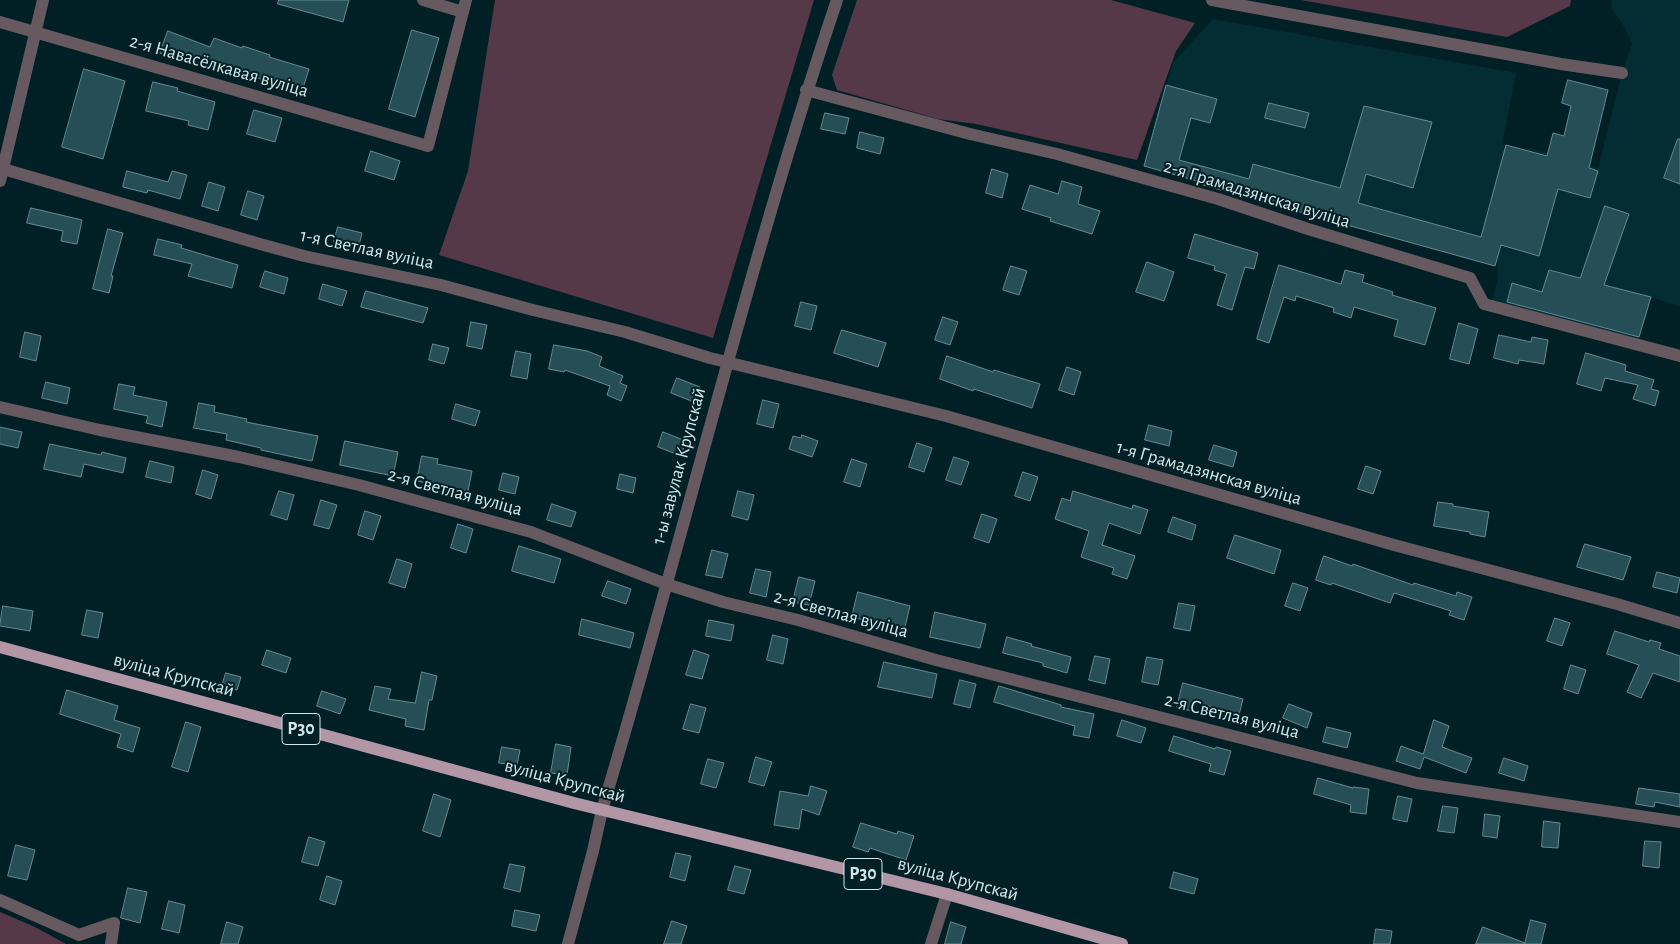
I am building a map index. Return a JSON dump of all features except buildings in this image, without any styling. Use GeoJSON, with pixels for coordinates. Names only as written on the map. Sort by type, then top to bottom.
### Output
{"type":"FeatureCollection","features":[{"type":"Feature","properties":{"kind":"main road","name":"вуліца Крупскай"},"geometry":{"type":"LineString","coordinates":[[0,647],[602,810],[947,894],[1122,944]]}},
{"type":"Feature","properties":{"kind":"street"},"geometry":{"type":"LineString","coordinates":[[1,172],[43,0]]}},
{"type":"Feature","properties":{"kind":"street"},"geometry":{"type":"LineString","coordinates":[[423,0],[464,6]]}},
{"type":"Feature","properties":{"kind":"street","name":"1-ы завулак Крупскай"},"geometry":{"type":"LineString","coordinates":[[568,944],[602,810],[728,362],[806,90],[837,0]]}},
{"type":"Feature","properties":{"kind":"street"},"geometry":{"type":"LineString","coordinates":[[1212,0],[1561,64],[1622,73]]}},
{"type":"Feature","properties":{"kind":"street","name":"2-я Навасёлкавая вуліца"},"geometry":{"type":"LineString","coordinates":[[0,22],[428,146],[464,6]]}},
{"type":"Feature","properties":{"kind":"street","name":"2-я Грамадзянская вуліца"},"geometry":{"type":"LineString","coordinates":[[806,90],[970,134],[1057,154],[1218,199],[1308,229],[1470,278],[1484,304],[1680,356]]}},
{"type":"Feature","properties":{"kind":"street","name":"1-я Светлая вуліца"},"geometry":{"type":"LineString","coordinates":[[1,172],[304,256],[441,285],[625,332],[728,362]]}},
{"type":"Feature","properties":{"kind":"street","name":"1-я Грамадзянская вуліца"},"geometry":{"type":"LineString","coordinates":[[728,362],[946,416],[1375,539],[1617,604],[1680,623]]}},
{"type":"Feature","properties":{"kind":"street","name":"2-я Светлая вуліца"},"geometry":{"type":"LineString","coordinates":[[0,407],[100,430],[239,457],[359,485],[531,532],[666,584],[723,602],[798,620],[936,660],[1417,783],[1680,822]]}},
{"type":"Feature","properties":{"kind":"street"},"geometry":{"type":"LineString","coordinates":[[931,944],[947,894]]}},
{"type":"Feature","properties":{"kind":"street"},"geometry":{"type":"LineString","coordinates":[[0,900],[79,934],[114,923],[111,944]]}},
{"type":"Feature","properties":{"kind":"shaded area"},"geometry":{"type":"Polygon","coordinates":[[[495,0],[814,0],[713,338],[439,255],[468,171],[495,0]]]}},
{"type":"Feature","properties":{"kind":"shaded area"},"geometry":{"type":"Polygon","coordinates":[[[857,0],[1111,0],[1195,23],[1176,51],[1137,160],[976,124],[938,119],[837,90],[832,75],[857,0]]]}},
{"type":"Feature","properties":{"kind":"shaded area"},"geometry":{"type":"Polygon","coordinates":[[[1301,0],[1571,0],[1570,6],[1507,37],[1301,0]]]}},
{"type":"Feature","properties":{"kind":"shaded area"},"geometry":{"type":"Polygon","coordinates":[[[1612,0],[1680,0],[1680,307],[1651,297],[1638,339],[1492,300],[1498,279],[1498,257],[1495,266],[1203,185],[1195,180],[1144,166],[1173,63],[1213,19],[1516,73],[1502,144],[1527,150],[1500,245],[1500,251],[1529,148],[1598,168],[1622,73],[1632,44],[1625,28],[1611,7],[1612,0]]]}},
{"type":"Feature","properties":{"kind":"shaded area"},"geometry":{"type":"Polygon","coordinates":[[[0,912],[35,927],[66,944],[0,944],[0,912]]]}}]}
